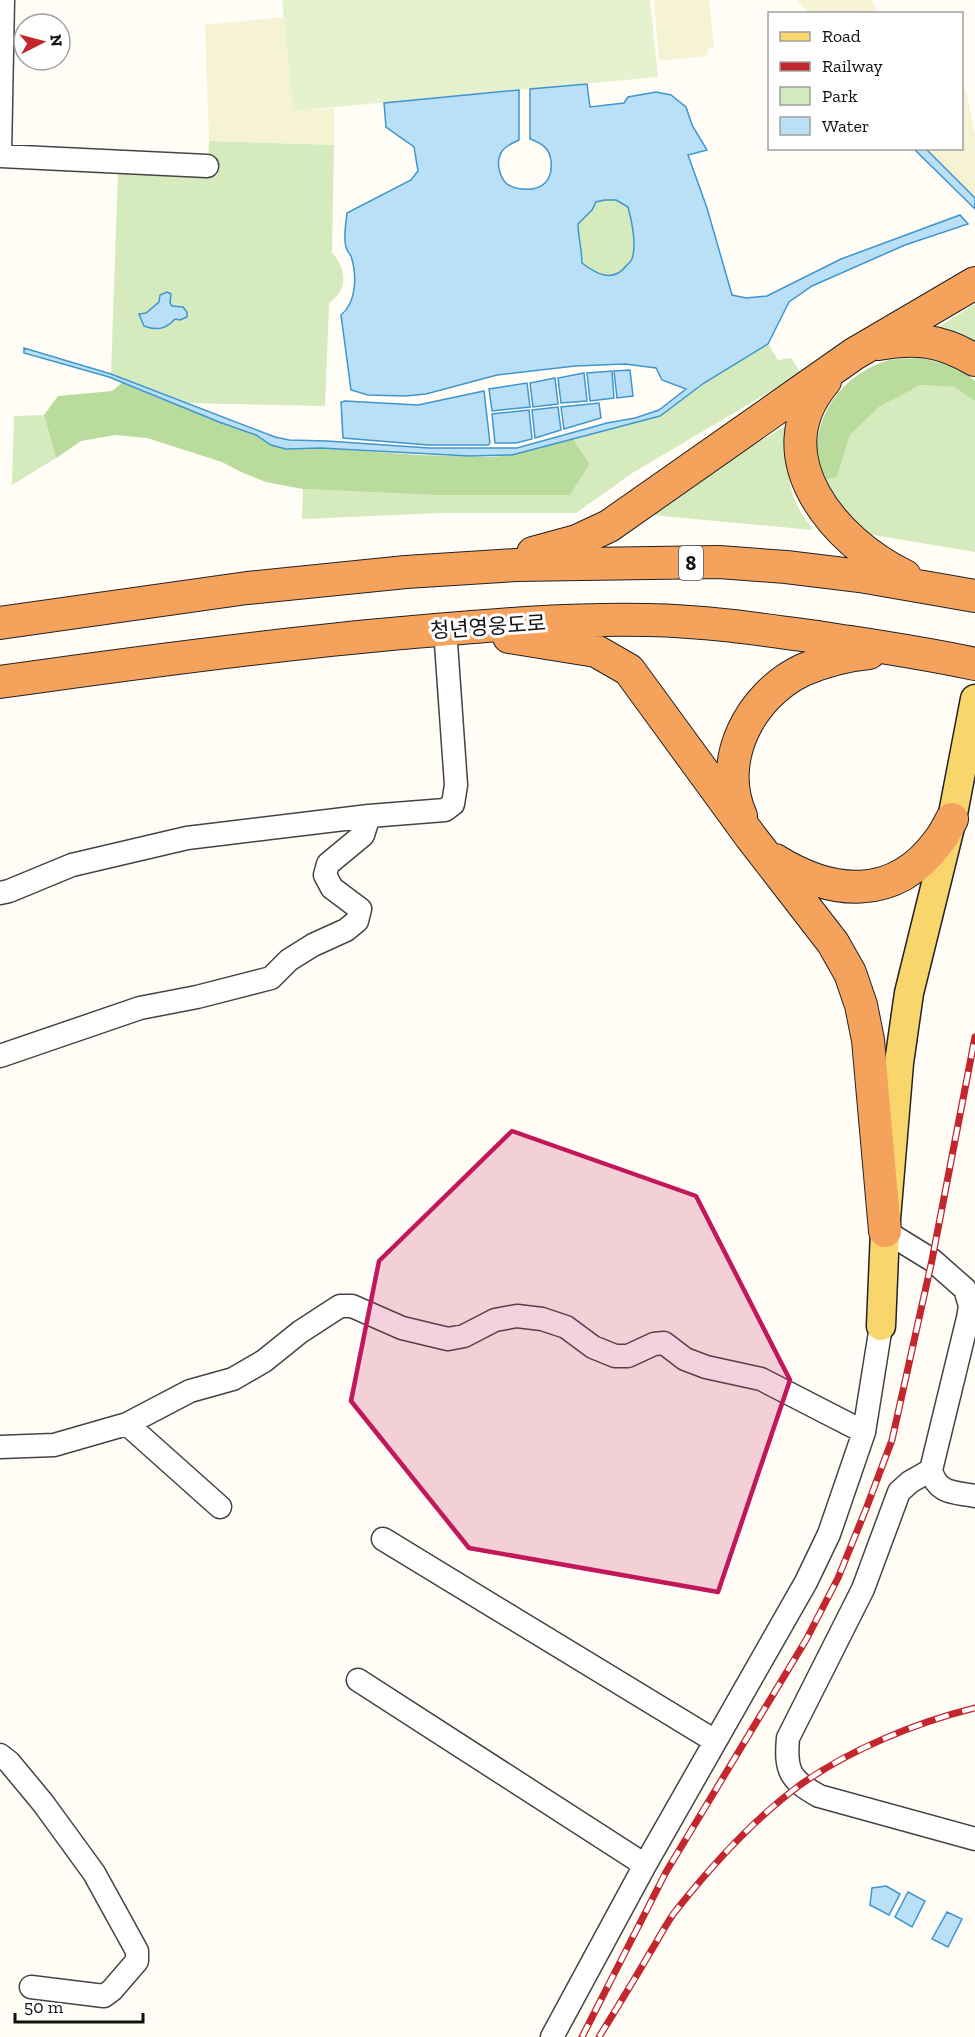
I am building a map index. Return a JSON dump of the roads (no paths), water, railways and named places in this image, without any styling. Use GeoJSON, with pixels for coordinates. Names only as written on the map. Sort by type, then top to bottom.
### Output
{"type":"FeatureCollection","features":[{"type":"Feature","properties":{"kind":"highway"},"geometry":{"type":"LineString","coordinates":[[455,569],[566,545],[609,526],[854,354],[975,283]]}},
{"type":"Feature","properties":{"kind":"highway"},"geometry":{"type":"LineString","coordinates":[[925,586],[892,570],[866,552],[823,511],[810,488],[803,466],[801,441],[804,417],[815,393],[833,372],[854,354],[876,345],[916,340],[938,343],[975,360]]}},
{"type":"Feature","properties":{"kind":"highway","name":"8"},"geometry":{"type":"LineString","coordinates":[[0,623],[247,588],[406,572],[516,565],[719,562],[797,568],[925,586],[975,596]]}},
{"type":"Feature","properties":{"kind":"highway","name":"청년영웅도로"},"geometry":{"type":"LineString","coordinates":[[0,682],[168,658],[451,629],[581,620],[649,620],[779,632],[918,652],[975,664]]}},
{"type":"Feature","properties":{"kind":"highway"},"geometry":{"type":"LineString","coordinates":[[451,629],[596,651],[629,670],[751,837],[833,943],[850,973],[861,1005],[868,1040],[885,1232]]}},
{"type":"Feature","properties":{"kind":"highway"},"geometry":{"type":"LineString","coordinates":[[918,652],[859,654],[832,659],[801,671],[781,685],[750,718],[738,740],[733,764],[732,788],[739,813],[751,837],[768,856],[815,881],[839,887],[862,888],[904,874],[922,861],[938,843],[952,819]]}},
{"type":"Feature","properties":{"kind":"main road"},"geometry":{"type":"LineString","coordinates":[[880,1326],[899,1063],[909,993],[952,819],[975,699]]}},
{"type":"Feature","properties":{"kind":"street"},"geometry":{"type":"LineString","coordinates":[[2,8],[0,155],[207,166]]}},
{"type":"Feature","properties":{"kind":"street"},"geometry":{"type":"LineString","coordinates":[[0,893],[72,865],[187,838],[369,816],[445,810],[453,804],[456,785],[451,629]]}},
{"type":"Feature","properties":{"kind":"street"},"geometry":{"type":"LineString","coordinates":[[0,1056],[140,1008],[197,997],[271,978],[289,960],[313,945],[346,930],[357,921],[360,909],[332,888],[325,875],[328,864],[363,835],[369,816]]}},
{"type":"Feature","properties":{"kind":"street"},"geometry":{"type":"LineString","coordinates":[[885,1232],[932,1260],[965,1289],[970,1306],[964,1338],[931,1470],[934,1482],[943,1489],[975,1496]]}},
{"type":"Feature","properties":{"kind":"street"},"geometry":{"type":"LineString","coordinates":[[0,1447],[54,1445],[127,1424],[190,1391],[233,1379],[264,1361],[300,1332],[340,1306],[352,1306],[402,1328],[448,1339],[464,1336],[495,1320],[517,1316],[542,1319],[566,1327],[593,1347],[615,1356],[628,1356],[663,1342],[686,1359],[706,1367],[761,1379],[864,1432]]}},
{"type":"Feature","properties":{"kind":"street"},"geometry":{"type":"LineString","coordinates":[[552,2037],[645,1865],[806,1582],[829,1534],[864,1432],[880,1326]]}},
{"type":"Feature","properties":{"kind":"street"},"geometry":{"type":"LineString","coordinates":[[127,1424],[220,1507]]}},
{"type":"Feature","properties":{"kind":"street"},"geometry":{"type":"LineString","coordinates":[[931,1470],[898,1492],[863,1589],[788,1738],[786,1759],[791,1776],[800,1786],[819,1796],[975,1839]]}},
{"type":"Feature","properties":{"kind":"street"},"geometry":{"type":"LineString","coordinates":[[383,1539],[715,1741]]}},
{"type":"Feature","properties":{"kind":"street"},"geometry":{"type":"LineString","coordinates":[[358,1680],[645,1865]]}},
{"type":"Feature","properties":{"kind":"street"},"geometry":{"type":"LineString","coordinates":[[0,1755],[9,1762],[43,1803],[94,1873],[137,1951],[136,1961],[112,1990],[104,1996],[31,1987]]}},
{"type":"Feature","properties":{"kind":"water"},"geometry":{"type":"Polygon","coordinates":[[[587,84],[590,107],[624,103],[628,97],[656,92],[671,95],[686,107],[692,125],[707,150],[688,155],[707,208],[732,295],[746,298],[767,296],[841,259],[960,215],[968,224],[905,245],[812,286],[789,302],[768,344],[704,383],[660,416],[512,455],[469,456],[320,448],[286,449],[271,445],[256,435],[109,377],[24,353],[24,348],[111,374],[275,437],[289,440],[429,448],[517,448],[659,410],[686,389],[662,380],[656,368],[625,364],[575,366],[497,375],[426,394],[405,396],[368,395],[351,390],[341,315],[353,296],[355,280],[353,263],[345,243],[347,213],[411,180],[418,171],[414,147],[386,127],[384,103],[519,90],[519,140],[509,145],[499,156],[500,173],[510,186],[531,189],[545,182],[551,167],[547,149],[530,139],[530,89],[587,84]],[[616,200],[596,202],[592,210],[578,224],[582,263],[604,275],[616,274],[632,260],[633,233],[628,207],[616,200]]]}},
{"type":"Feature","properties":{"kind":"water"},"geometry":{"type":"Polygon","coordinates":[[[915,150],[927,150],[975,198],[975,209],[915,150]]]}},
{"type":"Feature","properties":{"kind":"water"},"geometry":{"type":"Polygon","coordinates":[[[167,292],[171,294],[172,306],[183,307],[187,312],[187,317],[180,320],[175,319],[161,328],[144,326],[139,314],[146,313],[159,302],[160,295],[167,292]]]}},
{"type":"Feature","properties":{"kind":"water"},"geometry":{"type":"Polygon","coordinates":[[[630,370],[633,396],[617,398],[614,371],[630,370]]]}},
{"type":"Feature","properties":{"kind":"water"},"geometry":{"type":"Polygon","coordinates":[[[612,371],[614,398],[590,401],[587,373],[612,371]]]}},
{"type":"Feature","properties":{"kind":"water"},"geometry":{"type":"Polygon","coordinates":[[[584,373],[587,401],[561,403],[558,378],[584,373]]]}},
{"type":"Feature","properties":{"kind":"water"},"geometry":{"type":"Polygon","coordinates":[[[555,378],[558,404],[533,407],[530,383],[555,378]]]}},
{"type":"Feature","properties":{"kind":"water"},"geometry":{"type":"Polygon","coordinates":[[[527,383],[530,407],[492,411],[489,389],[527,383]]]}},
{"type":"Feature","properties":{"kind":"water"},"geometry":{"type":"Polygon","coordinates":[[[484,391],[490,443],[488,445],[428,445],[343,438],[341,402],[418,405],[484,391]]]}},
{"type":"Feature","properties":{"kind":"water"},"geometry":{"type":"Polygon","coordinates":[[[599,403],[601,418],[564,429],[561,407],[599,403]]]}},
{"type":"Feature","properties":{"kind":"water"},"geometry":{"type":"Polygon","coordinates":[[[558,407],[561,430],[535,438],[532,410],[558,407]]]}},
{"type":"Feature","properties":{"kind":"water"},"geometry":{"type":"Polygon","coordinates":[[[529,410],[532,439],[516,443],[495,443],[492,414],[529,410]]]}},
{"type":"Feature","properties":{"kind":"water"},"geometry":{"type":"Polygon","coordinates":[[[886,1886],[900,1894],[889,1915],[870,1905],[872,1888],[886,1886]]]}},
{"type":"Feature","properties":{"kind":"water"},"geometry":{"type":"Polygon","coordinates":[[[908,1892],[925,1901],[912,1927],[895,1917],[908,1892]]]}},
{"type":"Feature","properties":{"kind":"water"},"geometry":{"type":"Polygon","coordinates":[[[947,1912],[962,1919],[948,1947],[932,1939],[947,1912]]]}},
{"type":"Feature","properties":{"kind":"railway"},"geometry":{"type":"LineString","coordinates":[[582,2037],[666,1872],[806,1640],[838,1578],[866,1509],[892,1440],[932,1260],[975,1037]]}},
{"type":"Feature","properties":{"kind":"railway"},"geometry":{"type":"LineString","coordinates":[[599,2037],[674,1913],[720,1859],[766,1812],[800,1785],[862,1749],[907,1729],[975,1708]]}}]}
